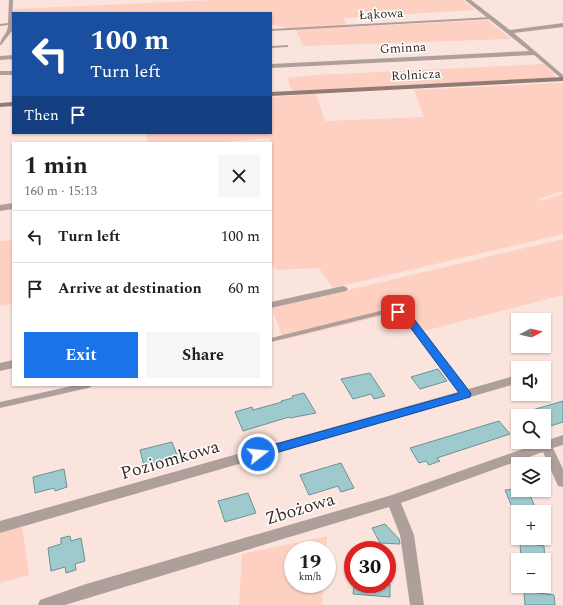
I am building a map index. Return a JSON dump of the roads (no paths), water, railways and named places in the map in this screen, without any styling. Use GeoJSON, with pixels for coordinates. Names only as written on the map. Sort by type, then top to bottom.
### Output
{"type":"FeatureCollection","features":[{"type":"Feature","properties":{"kind":"street"},"geometry":{"type":"LineString","coordinates":[[468,0],[535,52],[563,78]]}},
{"type":"Feature","properties":{"kind":"street"},"geometry":{"type":"LineString","coordinates":[[509,32],[563,25]]}},
{"type":"Feature","properties":{"kind":"street","name":"Gminna"},"geometry":{"type":"LineString","coordinates":[[272,66],[499,56],[535,52]]}},
{"type":"Feature","properties":{"kind":"street"},"geometry":{"type":"LineString","coordinates":[[0,58],[12,58]]}},
{"type":"Feature","properties":{"kind":"street"},"geometry":{"type":"LineString","coordinates":[[0,73],[12,72]]}},
{"type":"Feature","properties":{"kind":"street","name":"Rolnicza"},"geometry":{"type":"LineString","coordinates":[[272,94],[563,78]]}},
{"type":"Feature","properties":{"kind":"street"},"geometry":{"type":"LineString","coordinates":[[0,105],[12,104]]}},
{"type":"Feature","properties":{"kind":"street"},"geometry":{"type":"LineString","coordinates":[[0,208],[12,206]]}},
{"type":"Feature","properties":{"kind":"street"},"geometry":{"type":"LineString","coordinates":[[272,305],[343,289]]}},
{"type":"Feature","properties":{"kind":"street"},"geometry":{"type":"LineString","coordinates":[[0,367],[12,364]]}},
{"type":"Feature","properties":{"kind":"street","name":"Poziomkowa"},"geometry":{"type":"LineString","coordinates":[[0,527],[511,381]]}},
{"type":"Feature","properties":{"kind":"street","name":"Zbożowa"},"geometry":{"type":"LineString","coordinates":[[551,444],[563,440]]}},
{"type":"Feature","properties":{"kind":"street","name":"Zbożowa"},"geometry":{"type":"LineString","coordinates":[[45,605],[86,591],[392,500],[537,449]]}},
{"type":"Feature","properties":{"kind":"street"},"geometry":{"type":"LineString","coordinates":[[547,449],[563,482]]}},
{"type":"Feature","properties":{"kind":"street"},"geometry":{"type":"LineString","coordinates":[[392,500],[407,535],[417,605]]}},
{"type":"Feature","properties":{"kind":"lane"},"geometry":{"type":"LineString","coordinates":[[1,44],[10,31],[11,0]]}},
{"type":"Feature","properties":{"kind":"lane","name":"Łąkowa"},"geometry":{"type":"LineString","coordinates":[[272,30],[492,18]]}},
{"type":"Feature","properties":{"kind":"lane"},"geometry":{"type":"LineString","coordinates":[[0,25],[10,24]]}},
{"type":"Feature","properties":{"kind":"lane"},"geometry":{"type":"LineString","coordinates":[[272,47],[286,46]]}},
{"type":"Feature","properties":{"kind":"lane"},"geometry":{"type":"LineString","coordinates":[[272,340],[388,311],[405,313],[466,394]]}},
{"type":"Feature","properties":{"kind":"lane"},"geometry":{"type":"LineString","coordinates":[[0,405],[84,386]]}}]}
